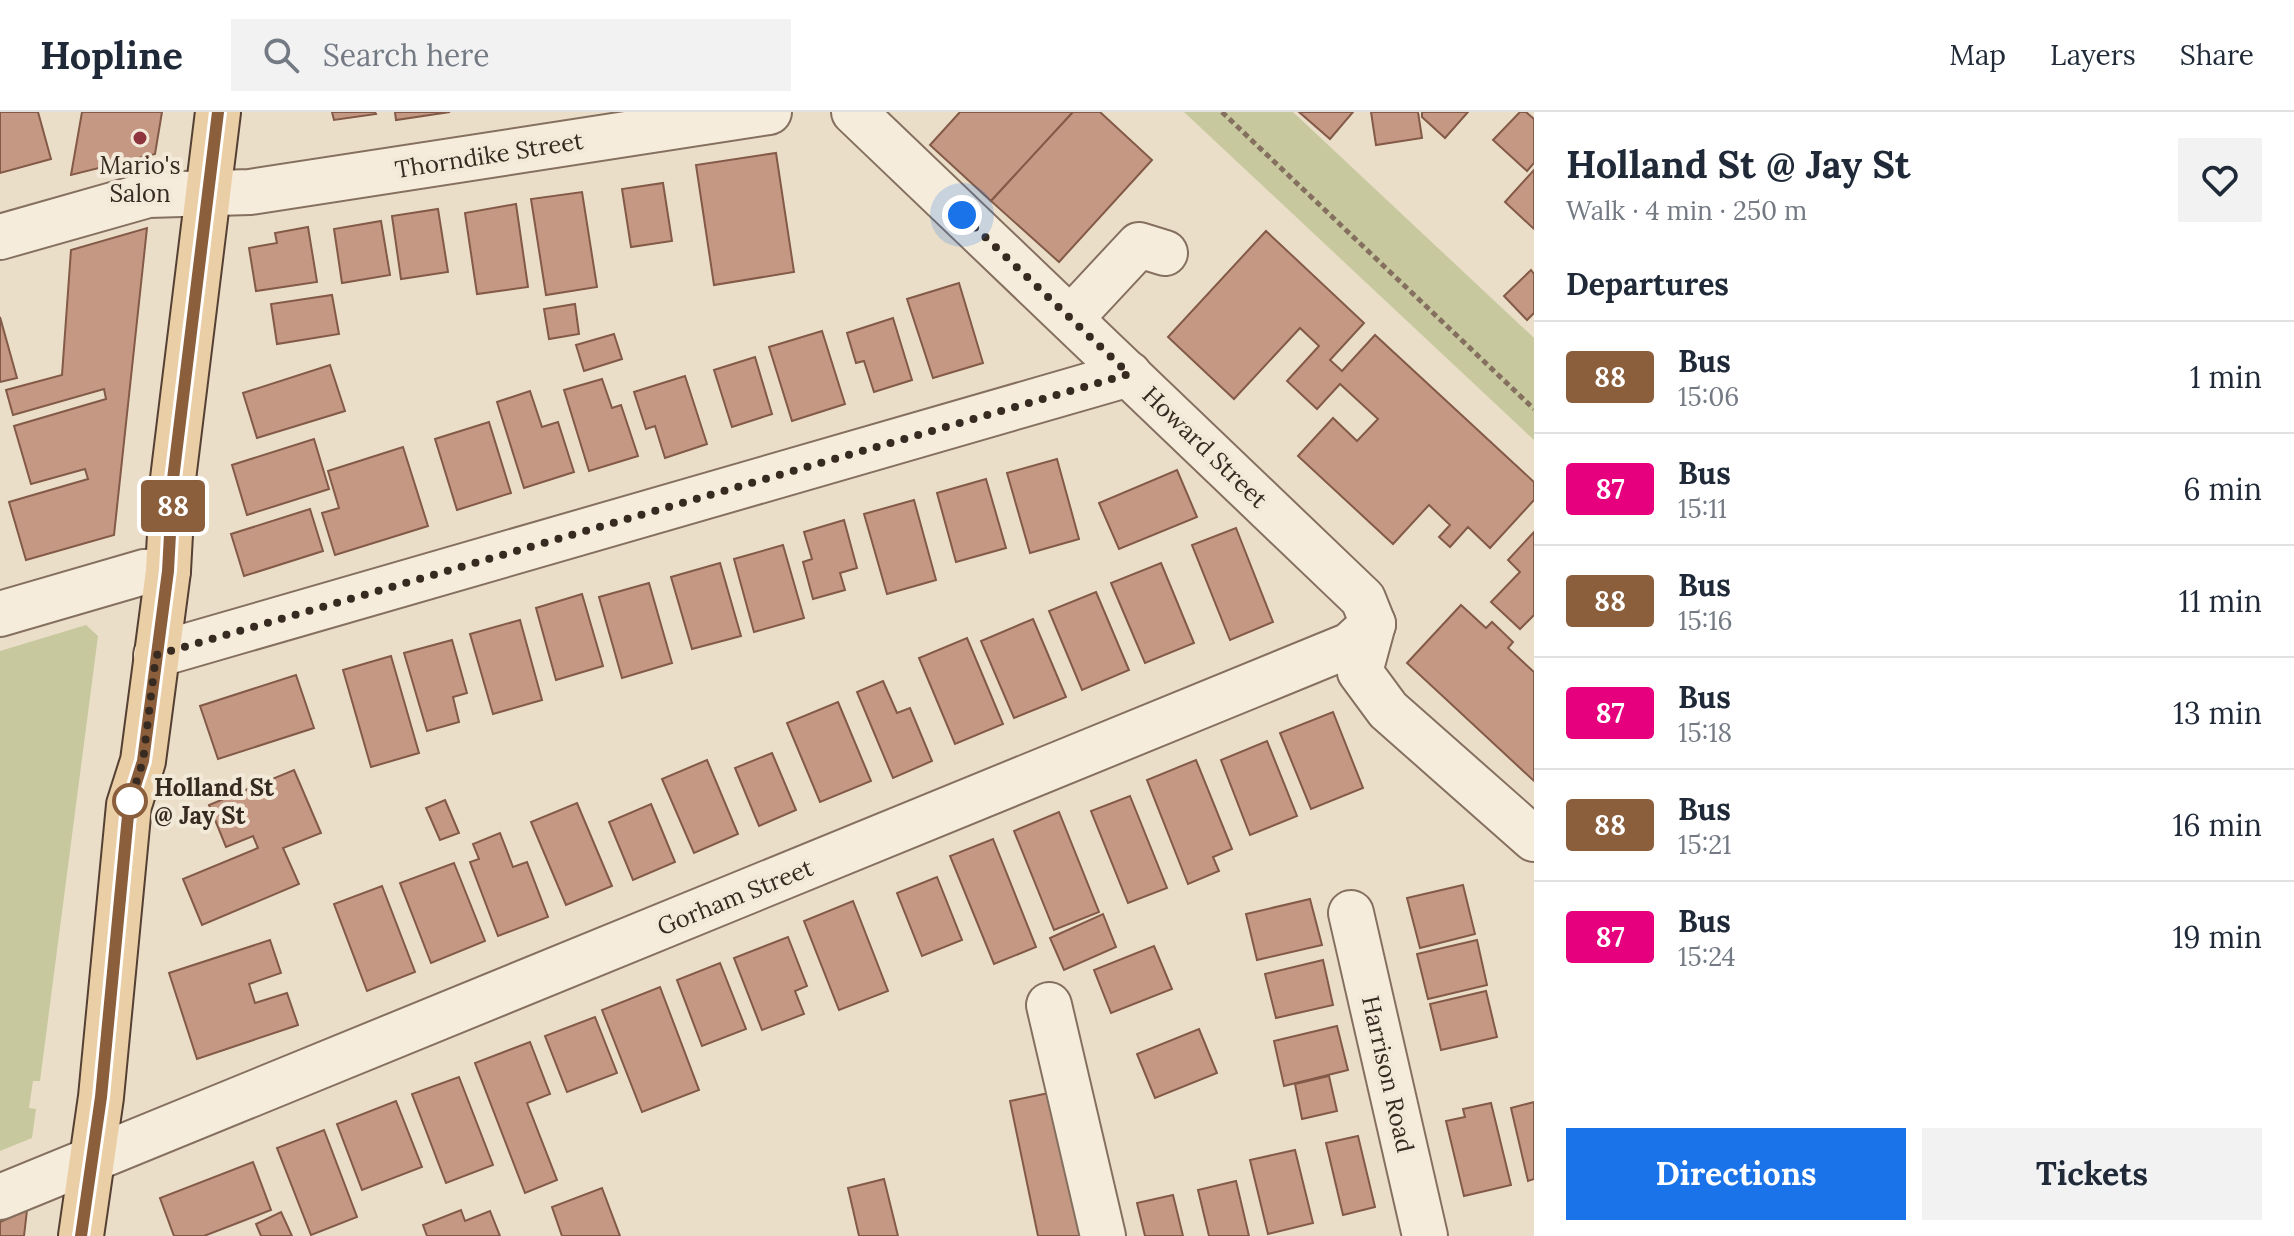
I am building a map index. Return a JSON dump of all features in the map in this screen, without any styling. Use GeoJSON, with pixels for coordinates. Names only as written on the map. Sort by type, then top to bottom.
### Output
{"type":"FeatureCollection","features":[{"type":"Feature","properties":{"kind":"main road"},"geometry":{"type":"LineString","coordinates":[[81,1236],[101,1097],[129,805],[143,761],[168,571],[173,479],[218,112]]}},
{"type":"Feature","properties":{"kind":"street","name":"Thorndike Street"},"geometry":{"type":"LineString","coordinates":[[0,237],[148,195],[250,192],[769,112]]}},
{"type":"Feature","properties":{"kind":"street","name":"Howard Street"},"geometry":{"type":"LineString","coordinates":[[854,112],[1363,599],[1373,624]]}},
{"type":"Feature","properties":{"kind":"street"},"geometry":{"type":"LineString","coordinates":[[1071,318],[1139,245],[1165,253]]}},
{"type":"Feature","properties":{"kind":"street"},"geometry":{"type":"LineString","coordinates":[[156,655],[1129,374]]}},
{"type":"Feature","properties":{"kind":"street"},"geometry":{"type":"LineString","coordinates":[[0,614],[144,572],[168,571]]}},
{"type":"Feature","properties":{"kind":"street"},"geometry":{"type":"LineString","coordinates":[[1373,624],[1360,672],[1388,710],[1534,839]]}},
{"type":"Feature","properties":{"kind":"street","name":"Gorham Street"},"geometry":{"type":"LineString","coordinates":[[0,1197],[1350,645],[1373,624]]}},
{"type":"Feature","properties":{"kind":"street","name":"Harrison Road"},"geometry":{"type":"LineString","coordinates":[[1351,913],[1425,1236]]}},
{"type":"Feature","properties":{"kind":"street"},"geometry":{"type":"LineString","coordinates":[[1049,1005],[1103,1236]]}},
{"type":"Feature","properties":{"kind":"path"},"geometry":{"type":"LineString","coordinates":[[1222,112],[1534,409]]}},
{"type":"Feature","properties":{"kind":"green space"},"geometry":{"type":"Polygon","coordinates":[[[1184,112],[1293,112],[1534,338],[1534,440],[1184,112]]]}},
{"type":"Feature","properties":{"kind":"green space"},"geometry":{"type":"Polygon","coordinates":[[[86,625],[98,636],[40,1081],[33,1081],[29,1108],[36,1109],[32,1138],[0,1151],[0,651],[86,625]]]}},
{"type":"Feature","properties":{"kind":"building"},"geometry":{"type":"Polygon","coordinates":[[[0,112],[38,112],[51,159],[0,173],[0,112]]]}},
{"type":"Feature","properties":{"kind":"building"},"geometry":{"type":"Polygon","coordinates":[[[82,112],[162,112],[155,154],[71,175],[82,112]]]}},
{"type":"Feature","properties":{"kind":"building"},"geometry":{"type":"Polygon","coordinates":[[[332,112],[375,112],[376,114],[334,120],[332,112]]]}},
{"type":"Feature","properties":{"kind":"building"},"geometry":{"type":"Polygon","coordinates":[[[395,112],[450,112],[396,120],[395,112]]]}},
{"type":"Feature","properties":{"kind":"building"},"geometry":{"type":"Polygon","coordinates":[[[960,112],[1073,112],[991,201],[930,145],[960,112]]]}},
{"type":"Feature","properties":{"kind":"building"},"geometry":{"type":"Polygon","coordinates":[[[1073,112],[1100,112],[1152,160],[1059,262],[991,201],[1073,112]]]}},
{"type":"Feature","properties":{"kind":"building"},"geometry":{"type":"Polygon","coordinates":[[[1299,112],[1353,112],[1330,139],[1299,112]]]}},
{"type":"Feature","properties":{"kind":"building"},"geometry":{"type":"Polygon","coordinates":[[[1371,112],[1418,112],[1422,138],[1376,145],[1371,112]]]}},
{"type":"Feature","properties":{"kind":"building"},"geometry":{"type":"Polygon","coordinates":[[[1422,112],[1468,112],[1445,138],[1422,117],[1422,112]]]}},
{"type":"Feature","properties":{"kind":"building"},"geometry":{"type":"Polygon","coordinates":[[[1520,112],[1526,112],[1534,119],[1534,163],[1527,171],[1493,140],[1520,112]]]}},
{"type":"Feature","properties":{"kind":"building"},"geometry":{"type":"Polygon","coordinates":[[[776,153],[794,272],[714,285],[696,165],[776,153]]]}},
{"type":"Feature","properties":{"kind":"building"},"geometry":{"type":"Polygon","coordinates":[[[1534,170],[1534,229],[1505,202],[1534,170]]]}},
{"type":"Feature","properties":{"kind":"building"},"geometry":{"type":"Polygon","coordinates":[[[663,183],[672,241],[631,247],[622,189],[663,183]]]}},
{"type":"Feature","properties":{"kind":"building"},"geometry":{"type":"Polygon","coordinates":[[[582,192],[597,287],[546,295],[531,199],[582,192]]]}},
{"type":"Feature","properties":{"kind":"building"},"geometry":{"type":"Polygon","coordinates":[[[516,204],[528,287],[477,294],[465,213],[516,204]]]}},
{"type":"Feature","properties":{"kind":"building"},"geometry":{"type":"Polygon","coordinates":[[[438,209],[448,272],[401,279],[392,216],[438,209]]]}},
{"type":"Feature","properties":{"kind":"building"},"geometry":{"type":"Polygon","coordinates":[[[381,221],[390,275],[342,283],[334,229],[381,221]]]}},
{"type":"Feature","properties":{"kind":"building"},"geometry":{"type":"Polygon","coordinates":[[[308,227],[317,282],[256,291],[249,248],[277,243],[275,233],[308,227]]]}},
{"type":"Feature","properties":{"kind":"building"},"geometry":{"type":"Polygon","coordinates":[[[147,228],[114,535],[26,560],[9,502],[88,479],[85,469],[31,484],[14,426],[106,399],[104,389],[13,415],[6,390],[62,375],[71,250],[147,228]]]}},
{"type":"Feature","properties":{"kind":"building"},"geometry":{"type":"Polygon","coordinates":[[[1266,231],[1364,323],[1330,360],[1342,371],[1375,335],[1534,482],[1534,500],[1490,548],[1468,527],[1450,547],[1439,537],[1450,525],[1429,505],[1393,544],[1298,456],[1333,418],[1357,441],[1378,419],[1340,384],[1317,409],[1287,381],[1319,346],[1300,328],[1234,399],[1168,337],[1266,231]]]}},
{"type":"Feature","properties":{"kind":"building"},"geometry":{"type":"Polygon","coordinates":[[[1531,270],[1534,274],[1534,313],[1527,320],[1504,296],[1531,270]]]}},
{"type":"Feature","properties":{"kind":"building"},"geometry":{"type":"Polygon","coordinates":[[[959,283],[983,363],[933,378],[907,299],[959,283]]]}},
{"type":"Feature","properties":{"kind":"building"},"geometry":{"type":"Polygon","coordinates":[[[332,295],[339,334],[277,344],[271,304],[332,295]]]}},
{"type":"Feature","properties":{"kind":"building"},"geometry":{"type":"Polygon","coordinates":[[[575,304],[579,334],[549,339],[544,309],[575,304]]]}},
{"type":"Feature","properties":{"kind":"building"},"geometry":{"type":"Polygon","coordinates":[[[0,317],[17,378],[0,382],[0,317]]]}},
{"type":"Feature","properties":{"kind":"building"},"geometry":{"type":"Polygon","coordinates":[[[893,318],[912,380],[874,392],[864,361],[856,363],[847,333],[893,318]]]}},
{"type":"Feature","properties":{"kind":"building"},"geometry":{"type":"Polygon","coordinates":[[[822,331],[845,404],[792,421],[769,347],[822,331]]]}},
{"type":"Feature","properties":{"kind":"building"},"geometry":{"type":"Polygon","coordinates":[[[614,334],[622,359],[584,371],[576,345],[614,334]]]}},
{"type":"Feature","properties":{"kind":"building"},"geometry":{"type":"Polygon","coordinates":[[[755,357],[772,414],[732,427],[714,370],[755,357]]]}},
{"type":"Feature","properties":{"kind":"building"},"geometry":{"type":"Polygon","coordinates":[[[330,365],[345,411],[257,438],[243,393],[330,365]]]}},
{"type":"Feature","properties":{"kind":"building"},"geometry":{"type":"Polygon","coordinates":[[[685,376],[707,444],[665,458],[655,426],[646,429],[634,392],[685,376]]]}},
{"type":"Feature","properties":{"kind":"building"},"geometry":{"type":"Polygon","coordinates":[[[602,379],[612,408],[621,405],[638,456],[589,471],[564,390],[602,379]]]}},
{"type":"Feature","properties":{"kind":"building"},"geometry":{"type":"Polygon","coordinates":[[[530,391],[542,427],[558,422],[574,472],[524,488],[497,402],[530,391]]]}},
{"type":"Feature","properties":{"kind":"building"},"geometry":{"type":"Polygon","coordinates":[[[489,422],[511,493],[457,510],[435,439],[489,422]]]}},
{"type":"Feature","properties":{"kind":"building"},"geometry":{"type":"Polygon","coordinates":[[[314,439],[329,489],[247,515],[232,465],[314,439]]]}},
{"type":"Feature","properties":{"kind":"building"},"geometry":{"type":"Polygon","coordinates":[[[403,447],[428,526],[335,555],[322,513],[339,508],[328,471],[403,447]]]}},
{"type":"Feature","properties":{"kind":"building"},"geometry":{"type":"Polygon","coordinates":[[[1057,459],[1079,539],[1030,553],[1007,473],[1057,459]]]}},
{"type":"Feature","properties":{"kind":"building"},"geometry":{"type":"Polygon","coordinates":[[[1177,470],[1197,517],[1119,549],[1099,503],[1177,470]]]}},
{"type":"Feature","properties":{"kind":"building"},"geometry":{"type":"Polygon","coordinates":[[[986,479],[1006,548],[956,562],[937,493],[986,479]]]}},
{"type":"Feature","properties":{"kind":"building"},"geometry":{"type":"Polygon","coordinates":[[[914,500],[936,580],[887,594],[864,514],[914,500]]]}},
{"type":"Feature","properties":{"kind":"building"},"geometry":{"type":"Polygon","coordinates":[[[310,509],[323,551],[244,576],[231,534],[310,509]]]}},
{"type":"Feature","properties":{"kind":"building"},"geometry":{"type":"Polygon","coordinates":[[[844,520],[857,568],[840,573],[845,590],[813,599],[803,562],[812,559],[804,532],[844,520]]]}},
{"type":"Feature","properties":{"kind":"building"},"geometry":{"type":"Polygon","coordinates":[[[1236,528],[1273,622],[1230,640],[1192,545],[1236,528]]]}},
{"type":"Feature","properties":{"kind":"building"},"geometry":{"type":"Polygon","coordinates":[[[1534,532],[1534,615],[1520,629],[1491,602],[1520,572],[1508,560],[1534,532]]]}},
{"type":"Feature","properties":{"kind":"building"},"geometry":{"type":"Polygon","coordinates":[[[783,545],[804,618],[754,632],[734,559],[783,545]]]}},
{"type":"Feature","properties":{"kind":"building"},"geometry":{"type":"Polygon","coordinates":[[[720,563],[741,636],[692,649],[671,577],[720,563]]]}},
{"type":"Feature","properties":{"kind":"building"},"geometry":{"type":"Polygon","coordinates":[[[1161,563],[1194,643],[1145,663],[1111,583],[1161,563]]]}},
{"type":"Feature","properties":{"kind":"building"},"geometry":{"type":"Polygon","coordinates":[[[649,583],[672,663],[622,678],[599,597],[649,583]]]}},
{"type":"Feature","properties":{"kind":"building"},"geometry":{"type":"Polygon","coordinates":[[[1096,592],[1129,670],[1082,690],[1049,611],[1096,592]]]}},
{"type":"Feature","properties":{"kind":"building"},"geometry":{"type":"Polygon","coordinates":[[[582,594],[603,666],[556,680],[536,608],[582,594]]]}},
{"type":"Feature","properties":{"kind":"building"},"geometry":{"type":"Polygon","coordinates":[[[1461,605],[1486,628],[1492,622],[1513,642],[1508,648],[1534,672],[1534,781],[1407,663],[1461,605]]]}},
{"type":"Feature","properties":{"kind":"building"},"geometry":{"type":"Polygon","coordinates":[[[1033,619],[1066,697],[1014,718],[981,641],[1033,619]]]}},
{"type":"Feature","properties":{"kind":"building"},"geometry":{"type":"Polygon","coordinates":[[[520,620],[542,700],[493,714],[470,634],[520,620]]]}},
{"type":"Feature","properties":{"kind":"building"},"geometry":{"type":"Polygon","coordinates":[[[967,638],[1003,724],[955,744],[919,658],[967,638]]]}},
{"type":"Feature","properties":{"kind":"building"},"geometry":{"type":"Polygon","coordinates":[[[452,640],[467,693],[453,697],[459,722],[427,731],[404,653],[452,640]]]}},
{"type":"Feature","properties":{"kind":"building"},"geometry":{"type":"Polygon","coordinates":[[[391,656],[419,753],[371,767],[343,670],[391,656]]]}},
{"type":"Feature","properties":{"kind":"building"},"geometry":{"type":"Polygon","coordinates":[[[296,675],[314,728],[218,759],[200,706],[296,675]]]}},
{"type":"Feature","properties":{"kind":"building"},"geometry":{"type":"Polygon","coordinates":[[[883,681],[897,713],[910,708],[932,761],[893,778],[857,692],[883,681]]]}},
{"type":"Feature","properties":{"kind":"building"},"geometry":{"type":"Polygon","coordinates":[[[838,702],[871,781],[820,802],[787,723],[838,702]]]}},
{"type":"Feature","properties":{"kind":"building"},"geometry":{"type":"Polygon","coordinates":[[[1333,712],[1363,788],[1311,809],[1280,733],[1333,712]]]}},
{"type":"Feature","properties":{"kind":"building"},"geometry":{"type":"Polygon","coordinates":[[[1267,741],[1297,816],[1250,835],[1221,760],[1267,741]]]}},
{"type":"Feature","properties":{"kind":"building"},"geometry":{"type":"Polygon","coordinates":[[[772,753],[796,810],[759,826],[735,768],[772,753]]]}},
{"type":"Feature","properties":{"kind":"building"},"geometry":{"type":"Polygon","coordinates":[[[707,760],[738,834],[694,853],[662,779],[707,760]]]}},
{"type":"Feature","properties":{"kind":"building"},"geometry":{"type":"Polygon","coordinates":[[[1196,760],[1232,849],[1213,857],[1219,871],[1188,884],[1147,780],[1196,760]]]}},
{"type":"Feature","properties":{"kind":"building"},"geometry":{"type":"Polygon","coordinates":[[[294,770],[321,833],[283,848],[299,884],[202,925],[183,879],[258,848],[253,836],[226,847],[209,805],[294,770]]]}},
{"type":"Feature","properties":{"kind":"building"},"geometry":{"type":"Polygon","coordinates":[[[1130,796],[1167,888],[1128,903],[1091,811],[1130,796]]]}},
{"type":"Feature","properties":{"kind":"building"},"geometry":{"type":"Polygon","coordinates":[[[445,800],[459,833],[440,840],[426,808],[445,800]]]}},
{"type":"Feature","properties":{"kind":"building"},"geometry":{"type":"Polygon","coordinates":[[[577,803],[612,886],[566,905],[531,822],[577,803]]]}},
{"type":"Feature","properties":{"kind":"building"},"geometry":{"type":"Polygon","coordinates":[[[651,804],[675,862],[633,880],[609,822],[651,804]]]}},
{"type":"Feature","properties":{"kind":"building"},"geometry":{"type":"Polygon","coordinates":[[[1059,812],[1099,912],[1054,930],[1014,831],[1059,812]]]}},
{"type":"Feature","properties":{"kind":"building"},"geometry":{"type":"Polygon","coordinates":[[[500,833],[513,867],[527,862],[548,917],[498,936],[470,862],[479,859],[473,844],[500,833]]]}},
{"type":"Feature","properties":{"kind":"building"},"geometry":{"type":"Polygon","coordinates":[[[993,839],[1036,947],[994,964],[950,856],[993,839]]]}},
{"type":"Feature","properties":{"kind":"building"},"geometry":{"type":"Polygon","coordinates":[[[454,863],[485,941],[431,963],[400,883],[454,863]]]}},
{"type":"Feature","properties":{"kind":"building"},"geometry":{"type":"Polygon","coordinates":[[[937,877],[962,940],[922,956],[897,893],[937,877]]]}},
{"type":"Feature","properties":{"kind":"building"},"geometry":{"type":"Polygon","coordinates":[[[1463,885],[1475,934],[1420,948],[1407,898],[1463,885]]]}},
{"type":"Feature","properties":{"kind":"building"},"geometry":{"type":"Polygon","coordinates":[[[382,886],[415,972],[367,991],[334,904],[382,886]]]}},
{"type":"Feature","properties":{"kind":"building"},"geometry":{"type":"Polygon","coordinates":[[[1310,899],[1322,945],[1257,960],[1246,914],[1310,899]]]}},
{"type":"Feature","properties":{"kind":"building"},"geometry":{"type":"Polygon","coordinates":[[[853,901],[888,991],[839,1010],[804,921],[853,901]]]}},
{"type":"Feature","properties":{"kind":"building"},"geometry":{"type":"Polygon","coordinates":[[[1103,914],[1116,947],[1064,970],[1050,938],[1103,914]]]}},
{"type":"Feature","properties":{"kind":"building"},"geometry":{"type":"Polygon","coordinates":[[[788,937],[807,986],[795,991],[804,1014],[762,1030],[734,958],[788,937]]]}},
{"type":"Feature","properties":{"kind":"building"},"geometry":{"type":"Polygon","coordinates":[[[270,940],[281,973],[249,984],[255,1003],[287,993],[298,1025],[197,1059],[169,973],[270,940]]]}},
{"type":"Feature","properties":{"kind":"building"},"geometry":{"type":"Polygon","coordinates":[[[1477,940],[1487,985],[1428,999],[1417,954],[1477,940]]]}},
{"type":"Feature","properties":{"kind":"building"},"geometry":{"type":"Polygon","coordinates":[[[1154,946],[1172,989],[1111,1013],[1094,970],[1154,946]]]}},
{"type":"Feature","properties":{"kind":"building"},"geometry":{"type":"Polygon","coordinates":[[[1323,960],[1333,1005],[1276,1018],[1265,974],[1323,960]]]}},
{"type":"Feature","properties":{"kind":"building"},"geometry":{"type":"Polygon","coordinates":[[[720,963],[746,1029],[702,1046],[677,980],[720,963]]]}},
{"type":"Feature","properties":{"kind":"building"},"geometry":{"type":"Polygon","coordinates":[[[660,987],[699,1090],[642,1112],[602,1010],[660,987]]]}},
{"type":"Feature","properties":{"kind":"building"},"geometry":{"type":"Polygon","coordinates":[[[1486,991],[1497,1037],[1441,1050],[1430,1004],[1486,991]]]}},
{"type":"Feature","properties":{"kind":"building"},"geometry":{"type":"Polygon","coordinates":[[[595,1017],[617,1073],[567,1092],[545,1036],[595,1017]]]}},
{"type":"Feature","properties":{"kind":"building"},"geometry":{"type":"Polygon","coordinates":[[[1337,1026],[1348,1070],[1284,1086],[1274,1041],[1337,1026]]]}},
{"type":"Feature","properties":{"kind":"building"},"geometry":{"type":"Polygon","coordinates":[[[1199,1029],[1217,1073],[1155,1098],[1137,1054],[1199,1029]]]}},
{"type":"Feature","properties":{"kind":"building"},"geometry":{"type":"Polygon","coordinates":[[[530,1042],[550,1094],[527,1103],[557,1180],[525,1193],[475,1063],[530,1042]]]}},
{"type":"Feature","properties":{"kind":"building"},"geometry":{"type":"Polygon","coordinates":[[[1329,1076],[1337,1111],[1302,1119],[1295,1084],[1329,1076]]]}},
{"type":"Feature","properties":{"kind":"building"},"geometry":{"type":"Polygon","coordinates":[[[459,1077],[493,1165],[446,1183],[412,1094],[459,1077]]]}},
{"type":"Feature","properties":{"kind":"building"},"geometry":{"type":"Polygon","coordinates":[[[1049,1093],[1080,1236],[1038,1236],[1010,1101],[1049,1093]]]}},
{"type":"Feature","properties":{"kind":"building"},"geometry":{"type":"Polygon","coordinates":[[[396,1101],[422,1167],[362,1190],[337,1124],[396,1101]]]}},
{"type":"Feature","properties":{"kind":"building"},"geometry":{"type":"Polygon","coordinates":[[[1534,1102],[1534,1179],[1528,1181],[1511,1108],[1534,1102]]]}},
{"type":"Feature","properties":{"kind":"building"},"geometry":{"type":"Polygon","coordinates":[[[1491,1103],[1511,1185],[1464,1196],[1446,1121],[1465,1117],[1463,1109],[1491,1103]]]}},
{"type":"Feature","properties":{"kind":"building"},"geometry":{"type":"Polygon","coordinates":[[[324,1130],[357,1217],[311,1235],[277,1148],[324,1130]]]}},
{"type":"Feature","properties":{"kind":"building"},"geometry":{"type":"Polygon","coordinates":[[[1358,1136],[1375,1207],[1343,1215],[1326,1143],[1358,1136]]]}},
{"type":"Feature","properties":{"kind":"building"},"geometry":{"type":"Polygon","coordinates":[[[1295,1150],[1313,1223],[1268,1234],[1250,1160],[1295,1150]]]}},
{"type":"Feature","properties":{"kind":"building"},"geometry":{"type":"Polygon","coordinates":[[[253,1162],[271,1210],[204,1236],[174,1236],[160,1198],[253,1162]]]}},
{"type":"Feature","properties":{"kind":"building"},"geometry":{"type":"Polygon","coordinates":[[[884,1179],[898,1236],[859,1236],[848,1188],[884,1179]]]}},
{"type":"Feature","properties":{"kind":"building"},"geometry":{"type":"Polygon","coordinates":[[[1236,1181],[1249,1236],[1209,1236],[1198,1190],[1236,1181]]]}},
{"type":"Feature","properties":{"kind":"building"},"geometry":{"type":"Polygon","coordinates":[[[602,1188],[620,1236],[562,1236],[552,1207],[602,1188]]]}},
{"type":"Feature","properties":{"kind":"building"},"geometry":{"type":"Polygon","coordinates":[[[1173,1195],[1183,1236],[1145,1236],[1137,1203],[1173,1195]]]}},
{"type":"Feature","properties":{"kind":"building"},"geometry":{"type":"Polygon","coordinates":[[[27,1210],[24,1236],[0,1236],[0,1222],[27,1210]]]}},
{"type":"Feature","properties":{"kind":"building"},"geometry":{"type":"Polygon","coordinates":[[[461,1210],[465,1221],[490,1211],[500,1236],[427,1236],[423,1225],[461,1210]]]}},
{"type":"Feature","properties":{"kind":"building"},"geometry":{"type":"Polygon","coordinates":[[[281,1212],[292,1236],[261,1236],[256,1224],[281,1212]]]}},
{"type":"Feature","properties":{"kind":"bus line","name":"88"},"geometry":{"type":"LineString","coordinates":[[81,1236],[101,1097],[129,805],[143,761],[168,571],[173,525],[173,479],[218,112]]}},
{"type":"Feature","properties":{"kind":"place","name":"Mario's Salon"},"geometry":{"type":"Point","coordinates":[140,138]}},
{"type":"Feature","properties":{"kind":"place","name":"Holland St @ Jay St"},"geometry":{"type":"Point","coordinates":[130,801]}},
{"type":"Feature","properties":{"kind":"route"},"geometry":{"type":"LineString","coordinates":[[130,801],[129,805],[143,761],[156,655],[1065,395],[1129,374],[962,215]]}}]}
